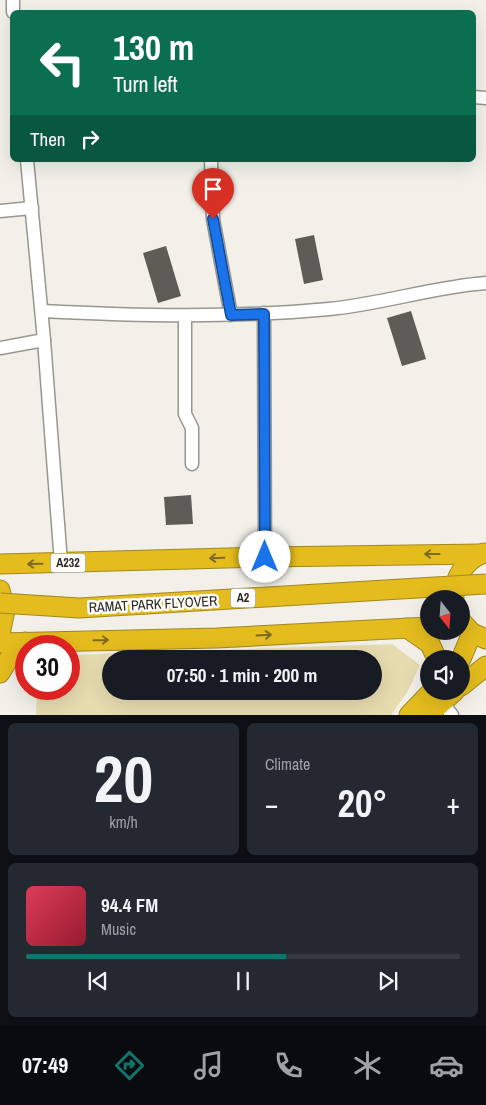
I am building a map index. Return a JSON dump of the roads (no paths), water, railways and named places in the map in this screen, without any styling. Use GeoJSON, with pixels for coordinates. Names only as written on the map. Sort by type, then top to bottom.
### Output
{"type":"FeatureCollection","features":[{"type":"Feature","properties":{"kind":"highway"},"geometry":{"type":"LineString","coordinates":[[265,557],[483,553]]}},
{"type":"Feature","properties":{"kind":"highway"},"geometry":{"type":"LineString","coordinates":[[454,590],[461,571],[466,564],[483,553]]}},
{"type":"Feature","properties":{"kind":"highway","name":"A232"},"geometry":{"type":"LineString","coordinates":[[0,564],[265,557]]}},
{"type":"Feature","properties":{"kind":"highway","name":"RAMAT PARK FLYOVER"},"geometry":{"type":"LineString","coordinates":[[0,603],[79,608],[486,584]]}},
{"type":"Feature","properties":{"kind":"highway"},"geometry":{"type":"LineString","coordinates":[[0,590],[6,610],[0,634]]}},
{"type":"Feature","properties":{"kind":"highway"},"geometry":{"type":"LineString","coordinates":[[470,598],[486,597]]}},
{"type":"Feature","properties":{"kind":"highway","name":"RAMAT PARK FLYOVER"},"geometry":{"type":"LineString","coordinates":[[0,616],[80,621],[420,601]]}},
{"type":"Feature","properties":{"kind":"highway"},"geometry":{"type":"LineString","coordinates":[[80,641],[217,638],[420,627]]}},
{"type":"Feature","properties":{"kind":"highway"},"geometry":{"type":"LineString","coordinates":[[407,628],[430,644],[433,650]]}},
{"type":"Feature","properties":{"kind":"highway"},"geometry":{"type":"LineString","coordinates":[[465,650],[473,631]]}},
{"type":"Feature","properties":{"kind":"highway"},"geometry":{"type":"LineString","coordinates":[[0,643],[15,642]]}},
{"type":"Feature","properties":{"kind":"highway"},"geometry":{"type":"LineString","coordinates":[[0,673],[15,653]]}},
{"type":"Feature","properties":{"kind":"highway"},"geometry":{"type":"LineString","coordinates":[[470,679],[486,666]]}},
{"type":"Feature","properties":{"kind":"highway"},"geometry":{"type":"LineString","coordinates":[[409,715],[445,700]]}},
{"type":"Feature","properties":{"kind":"highway"},"geometry":{"type":"LineString","coordinates":[[428,715],[445,700]]}},
{"type":"Feature","properties":{"kind":"street"},"geometry":{"type":"LineString","coordinates":[[26,162],[42,311],[61,563]]}},
{"type":"Feature","properties":{"kind":"street"},"geometry":{"type":"LineString","coordinates":[[212,162],[213,219],[231,315]]}},
{"type":"Feature","properties":{"kind":"street"},"geometry":{"type":"LineString","coordinates":[[0,211],[32,208]]}},
{"type":"Feature","properties":{"kind":"street"},"geometry":{"type":"LineString","coordinates":[[42,311],[185,316],[264,314],[331,309],[410,296],[460,285],[486,283]]}},
{"type":"Feature","properties":{"kind":"street"},"geometry":{"type":"LineString","coordinates":[[264,314],[265,557]]}},
{"type":"Feature","properties":{"kind":"street"},"geometry":{"type":"LineString","coordinates":[[185,316],[185,414],[192,428],[192,464]]}},
{"type":"Feature","properties":{"kind":"street"},"geometry":{"type":"LineString","coordinates":[[0,348],[44,340]]}}]}
